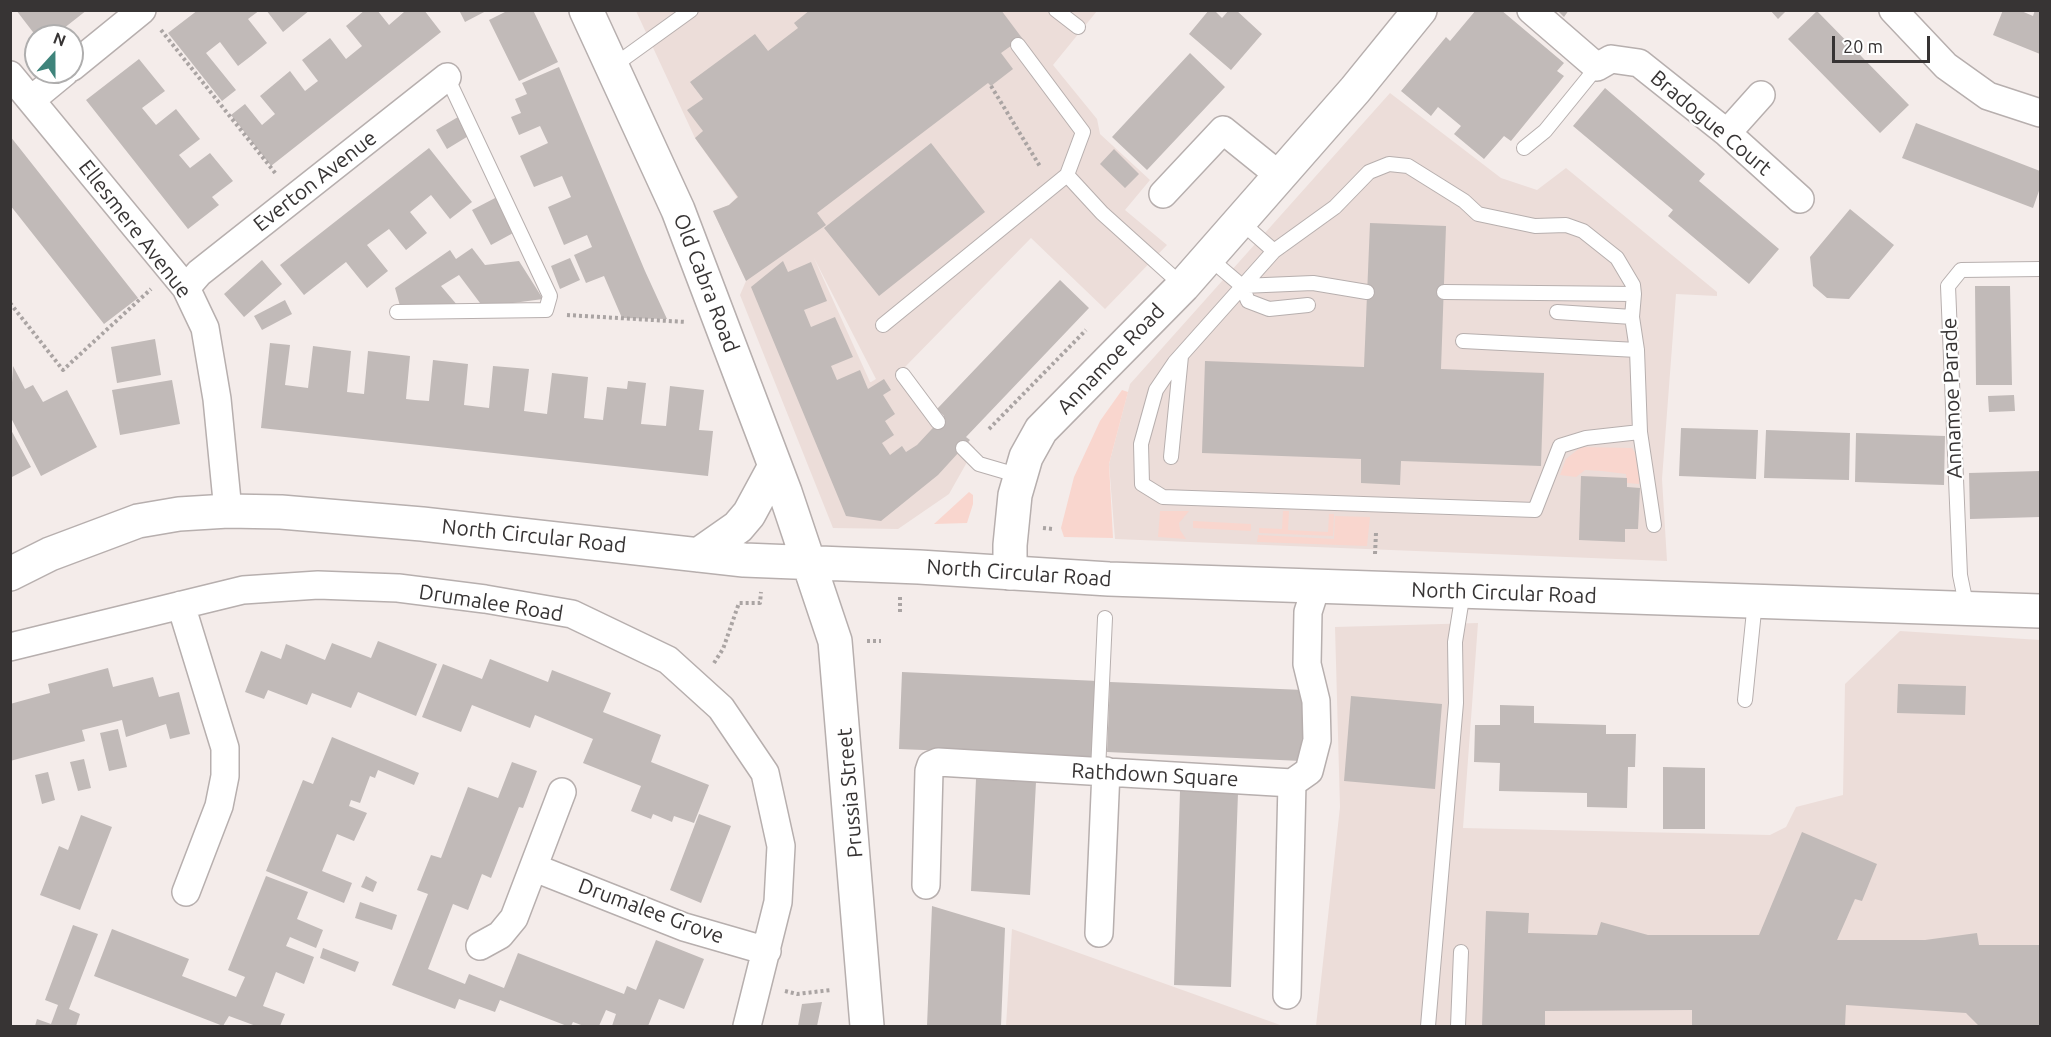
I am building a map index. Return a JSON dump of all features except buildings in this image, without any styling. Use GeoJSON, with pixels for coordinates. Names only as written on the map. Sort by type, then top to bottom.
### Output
{"type":"FeatureCollection","features":[{"type":"Feature","properties":{"kind":"main road","name":"Old Cabra Road"},"geometry":{"type":"LineString","coordinates":[[586,10],[678,210],[776,466],[809,563]]}},
{"type":"Feature","properties":{"kind":"main road","name":"Annamoe Road"},"geometry":{"type":"LineString","coordinates":[[1010,573],[1011,526],[1020,476],[1026,457],[1041,430],[1183,286],[1356,90],[1420,10]]}},
{"type":"Feature","properties":{"kind":"main road"},"geometry":{"type":"LineString","coordinates":[[698,555],[738,526],[749,514],[776,466]]}},
{"type":"Feature","properties":{"kind":"main road","name":"North Circular Road"},"geometry":{"type":"LineString","coordinates":[[10,574],[50,554],[138,521],[179,514],[228,511],[281,512],[422,524],[698,555],[809,563],[1316,587],[2040,611]]}},
{"type":"Feature","properties":{"kind":"main road","name":"Prussia Street"},"geometry":{"type":"LineString","coordinates":[[809,563],[836,641],[866,987],[867,1026]]}},
{"type":"Feature","properties":{"kind":"street"},"geometry":{"type":"LineString","coordinates":[[84,57],[142,10]]}},
{"type":"Feature","properties":{"kind":"street"},"geometry":{"type":"LineString","coordinates":[[1531,10],[1597,68]]}},
{"type":"Feature","properties":{"kind":"street"},"geometry":{"type":"LineString","coordinates":[[1893,10],[1946,66],[1988,96],[2040,113]]}},
{"type":"Feature","properties":{"kind":"street","name":"Bradogue Court"},"geometry":{"type":"LineString","coordinates":[[1597,68],[1611,59],[1639,63],[1727,133],[1800,199]]}},
{"type":"Feature","properties":{"kind":"street","name":"Ellesmere Avenue"},"geometry":{"type":"LineString","coordinates":[[10,75],[178,280],[205,328],[217,399],[228,511]]}},
{"type":"Feature","properties":{"kind":"street","name":"Everton Avenue"},"geometry":{"type":"LineString","coordinates":[[178,280],[199,273],[447,77]]}},
{"type":"Feature","properties":{"kind":"street"},"geometry":{"type":"LineString","coordinates":[[31,100],[50,84]]}},
{"type":"Feature","properties":{"kind":"street"},"geometry":{"type":"LineString","coordinates":[[1727,133],[1761,95]]}},
{"type":"Feature","properties":{"kind":"street"},"geometry":{"type":"LineString","coordinates":[[1163,194],[1223,130],[1280,176]]}},
{"type":"Feature","properties":{"kind":"street","name":"Drumalee Road"},"geometry":{"type":"LineString","coordinates":[[10,647],[243,590],[318,585],[398,588],[485,599],[572,614],[668,660],[721,708],[765,772],[781,846],[778,902],[747,1026]]}},
{"type":"Feature","properties":{"kind":"street"},"geometry":{"type":"LineString","coordinates":[[1287,995],[1292,783],[1309,771],[1317,740],[1316,701],[1307,664],[1308,612],[1316,587]]}},
{"type":"Feature","properties":{"kind":"street"},"geometry":{"type":"LineString","coordinates":[[181,604],[225,748],[225,776],[219,806],[186,892]]}},
{"type":"Feature","properties":{"kind":"street","name":"Rathdown Square"},"geometry":{"type":"LineString","coordinates":[[926,885],[929,771],[932,765],[938,762],[1292,783]]}},
{"type":"Feature","properties":{"kind":"street"},"geometry":{"type":"LineString","coordinates":[[1099,933],[1102,771]]}},
{"type":"Feature","properties":{"kind":"street"},"geometry":{"type":"LineString","coordinates":[[480,946],[500,935],[514,918],[535,868],[562,792]]}},
{"type":"Feature","properties":{"kind":"street","name":"Drumalee Grove"},"geometry":{"type":"LineString","coordinates":[[535,868],[684,927],[767,951]]}},
{"type":"Feature","properties":{"kind":"lane"},"geometry":{"type":"LineString","coordinates":[[611,68],[691,10]]}},
{"type":"Feature","properties":{"kind":"lane"},"geometry":{"type":"LineString","coordinates":[[1056,10],[1078,27]]}},
{"type":"Feature","properties":{"kind":"lane"},"geometry":{"type":"LineString","coordinates":[[883,325],[1067,175],[1083,132],[1018,45]]}},
{"type":"Feature","properties":{"kind":"lane"},"geometry":{"type":"LineString","coordinates":[[1524,148],[1545,131],[1597,68]]}},
{"type":"Feature","properties":{"kind":"lane"},"geometry":{"type":"LineString","coordinates":[[397,312],[546,310],[550,296],[447,77]]}},
{"type":"Feature","properties":{"kind":"lane"},"geometry":{"type":"LineString","coordinates":[[1640,432],[1586,438],[1560,446],[1535,510],[1163,497],[1142,484],[1141,444],[1156,390],[1181,354],[1274,251],[1335,207],[1369,172],[1389,164],[1408,166],[1464,201],[1478,213],[1535,226],[1566,225],[1582,231],[1617,258],[1633,285],[1632,317],[1637,350],[1640,432],[1654,525]]}},
{"type":"Feature","properties":{"kind":"lane"},"geometry":{"type":"LineString","coordinates":[[1067,175],[1102,213],[1183,286]]}},
{"type":"Feature","properties":{"kind":"lane"},"geometry":{"type":"LineString","coordinates":[[1240,222],[1274,251]]}},
{"type":"Feature","properties":{"kind":"lane"},"geometry":{"type":"LineString","coordinates":[[1208,257],[1242,286],[1248,301],[1269,309],[1308,305]]}},
{"type":"Feature","properties":{"kind":"lane","name":"Annamoe Parade"},"geometry":{"type":"LineString","coordinates":[[1967,609],[1960,574],[1948,286],[1961,270],[2040,269]]}},
{"type":"Feature","properties":{"kind":"lane"},"geometry":{"type":"LineString","coordinates":[[1242,286],[1313,283],[1367,292]]}},
{"type":"Feature","properties":{"kind":"lane"},"geometry":{"type":"LineString","coordinates":[[1444,292],[1634,294]]}},
{"type":"Feature","properties":{"kind":"lane"},"geometry":{"type":"LineString","coordinates":[[1557,312],[1632,317]]}},
{"type":"Feature","properties":{"kind":"lane"},"geometry":{"type":"LineString","coordinates":[[1463,341],[1637,350]]}},
{"type":"Feature","properties":{"kind":"lane"},"geometry":{"type":"LineString","coordinates":[[1171,457],[1181,354]]}},
{"type":"Feature","properties":{"kind":"lane"},"geometry":{"type":"LineString","coordinates":[[903,375],[938,422]]}},
{"type":"Feature","properties":{"kind":"lane"},"geometry":{"type":"LineString","coordinates":[[963,448],[979,465],[1020,476]]}},
{"type":"Feature","properties":{"kind":"lane"},"geometry":{"type":"LineString","coordinates":[[1428,1026],[1456,703],[1455,642],[1463,592]]}},
{"type":"Feature","properties":{"kind":"lane"},"geometry":{"type":"LineString","coordinates":[[1745,700],[1755,601]]}},
{"type":"Feature","properties":{"kind":"lane"},"geometry":{"type":"LineString","coordinates":[[1102,771],[1106,618]]}},
{"type":"Feature","properties":{"kind":"lane"},"geometry":{"type":"LineString","coordinates":[[1458,1026],[1461,952]]}},
{"type":"Feature","properties":{"kind":"path"},"geometry":{"type":"LineString","coordinates":[[161,29],[295,197]]}},
{"type":"Feature","properties":{"kind":"path"},"geometry":{"type":"LineString","coordinates":[[991,86],[1020,137],[1042,168],[1034,174]]}},
{"type":"Feature","properties":{"kind":"path"},"geometry":{"type":"LineString","coordinates":[[10,303],[63,370],[178,280]]}},
{"type":"Feature","properties":{"kind":"path"},"geometry":{"type":"LineString","coordinates":[[546,310],[573,316],[687,322],[717,308]]}},
{"type":"Feature","properties":{"kind":"path"},"geometry":{"type":"LineString","coordinates":[[989,429],[1086,330]]}},
{"type":"Feature","properties":{"kind":"path"},"geometry":{"type":"LineString","coordinates":[[1375,558],[1376,533]]}},
{"type":"Feature","properties":{"kind":"path"},"geometry":{"type":"LineString","coordinates":[[696,686],[723,650],[739,603],[760,603]]}},
{"type":"Feature","properties":{"kind":"path"},"geometry":{"type":"LineString","coordinates":[[759,983],[797,994],[866,987]]}},
{"type":"Feature","properties":{"kind":"shaded area"},"geometry":{"type":"Polygon","coordinates":[[[636,11],[1097,11],[1053,65],[1097,119],[1100,134],[1150,180],[1125,210],[1167,245],[1105,309],[1031,238],[905,367],[936,409],[975,448],[949,494],[898,529],[833,528],[740,295],[746,281],[713,211],[729,205],[737,197],[695,138],[636,11]],[[814,258],[870,382],[876,379],[814,258]]]}},
{"type":"Feature","properties":{"kind":"shaded area"},"geometry":{"type":"Polygon","coordinates":[[[1390,93],[1501,178],[1537,190],[1566,168],[1717,292],[1717,296],[1676,294],[1662,479],[1667,561],[1115,539],[1109,464],[1130,384],[1390,93]]]}},
{"type":"Feature","properties":{"kind":"shaded area"},"geometry":{"type":"Polygon","coordinates":[[[1122,390],[1128,392],[1109,464],[1113,538],[1064,537],[1061,528],[1074,477],[1100,421],[1122,390]]]}},
{"type":"Feature","properties":{"kind":"shaded area"},"geometry":{"type":"Polygon","coordinates":[[[1581,447],[1632,448],[1639,459],[1639,484],[1627,483],[1626,474],[1602,471],[1585,470],[1576,477],[1560,475],[1566,459],[1581,447]]]}},
{"type":"Feature","properties":{"kind":"shaded area"},"geometry":{"type":"Polygon","coordinates":[[[969,492],[973,495],[973,504],[967,523],[934,524],[969,492]]]}},
{"type":"Feature","properties":{"kind":"shaded area"},"geometry":{"type":"Polygon","coordinates":[[[1160,511],[1189,511],[1179,523],[1180,530],[1186,539],[1158,537],[1160,511]]]}},
{"type":"Feature","properties":{"kind":"shaded area"},"geometry":{"type":"Polygon","coordinates":[[[1283,511],[1289,511],[1288,530],[1328,532],[1329,514],[1334,514],[1333,536],[1259,533],[1259,528],[1282,529],[1283,511]]]}},
{"type":"Feature","properties":{"kind":"shaded area"},"geometry":{"type":"Polygon","coordinates":[[[1335,516],[1370,517],[1367,546],[1257,542],[1258,535],[1334,539],[1335,516]]]}},
{"type":"Feature","properties":{"kind":"shaded area"},"geometry":{"type":"Polygon","coordinates":[[[1193,521],[1251,524],[1251,531],[1193,528],[1193,521]]]}},
{"type":"Feature","properties":{"kind":"shaded area"},"geometry":{"type":"Polygon","coordinates":[[[1478,623],[1463,828],[1770,835],[1786,827],[1796,807],[1843,795],[1845,684],[1900,631],[2040,640],[2040,1026],[1316,1026],[1340,807],[1335,627],[1478,623]]]}},
{"type":"Feature","properties":{"kind":"shaded area"},"geometry":{"type":"Polygon","coordinates":[[[1012,929],[1283,1026],[1006,1026],[1012,929]]]}}]}
